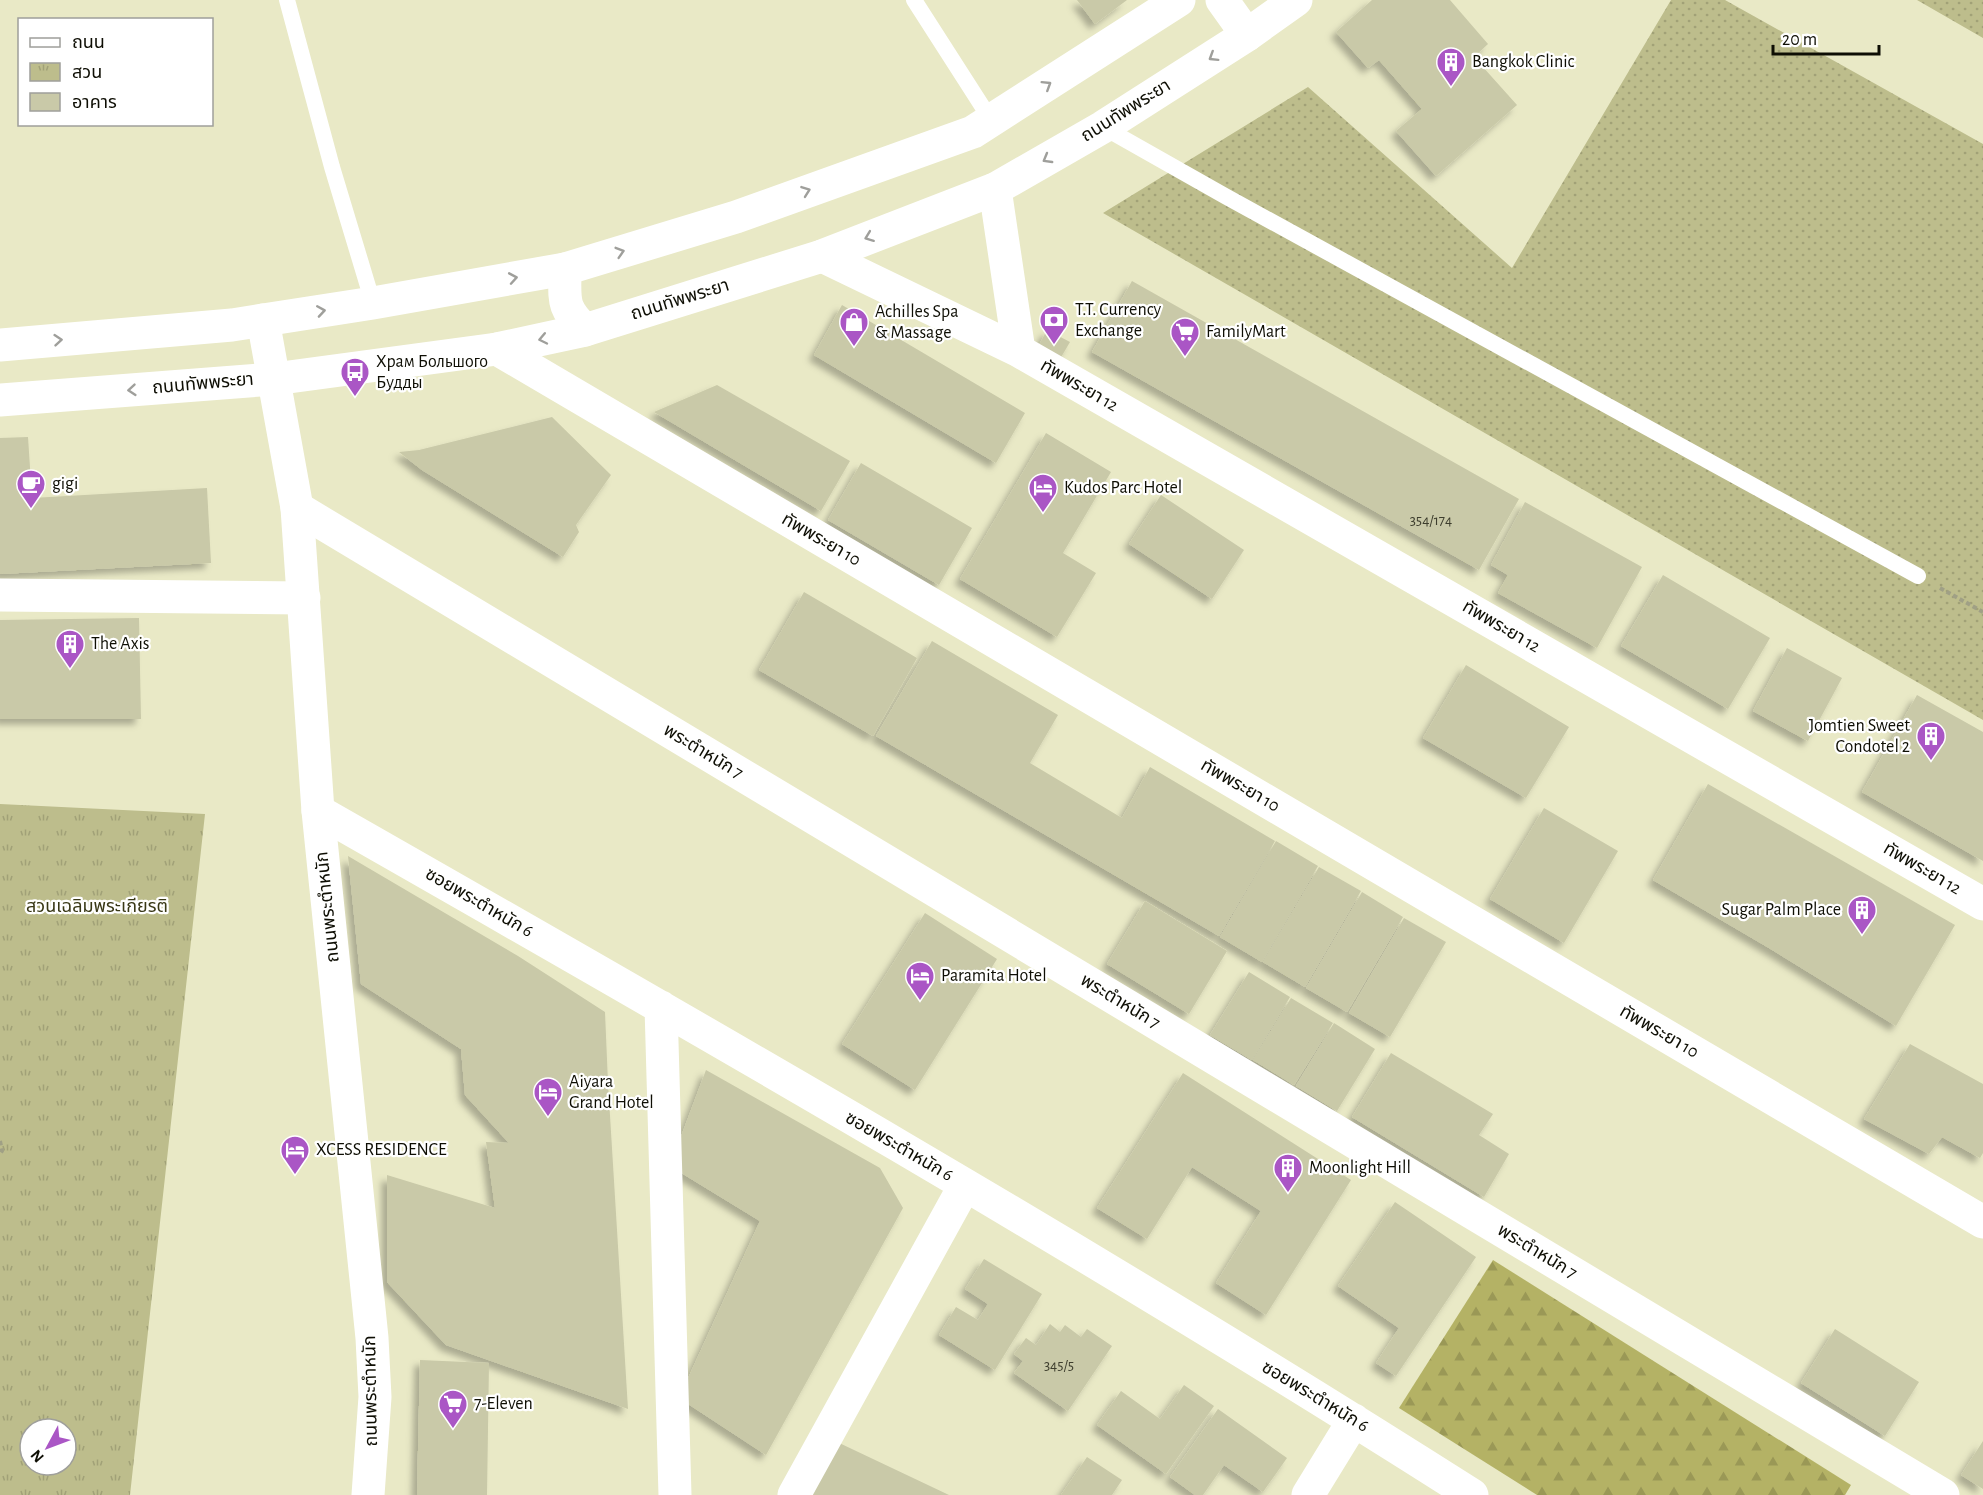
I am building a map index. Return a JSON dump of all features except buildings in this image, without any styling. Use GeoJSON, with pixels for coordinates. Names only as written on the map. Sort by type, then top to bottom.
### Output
{"type":"FeatureCollection","features":[{"type":"Feature","properties":{"kind":"street"},"geometry":{"type":"LineString","coordinates":[[0,345],[232,325],[564,269],[736,217],[973,132],[1179,0]]}},
{"type":"Feature","properties":{"kind":"street"},"geometry":{"type":"LineString","coordinates":[[1222,0],[1247,36]]}},
{"type":"Feature","properties":{"kind":"street","name":"ถนนทัพพระยา"},"geometry":{"type":"LineString","coordinates":[[0,400],[274,379],[497,350],[585,330],[822,256],[995,189],[1102,127],[1247,36],[1296,0]]}},
{"type":"Feature","properties":{"kind":"street","name":"ทัพพระยา 12"},"geometry":{"type":"LineString","coordinates":[[995,189],[1019,351]]}},
{"type":"Feature","properties":{"kind":"street","name":"ทัพพระยา 12"},"geometry":{"type":"LineString","coordinates":[[822,256],[1019,351],[1983,904]]}},
{"type":"Feature","properties":{"kind":"street"},"geometry":{"type":"LineString","coordinates":[[564,269],[566,308],[585,330]]}},
{"type":"Feature","properties":{"kind":"street","name":"ถนนพระตำหนัก"},"geometry":{"type":"LineString","coordinates":[[263,320],[297,508],[318,811],[372,1338],[375,1397],[368,1495]]}},
{"type":"Feature","properties":{"kind":"street","name":"ทัพพระยา 10"},"geometry":{"type":"LineString","coordinates":[[497,350],[1983,1222]]}},
{"type":"Feature","properties":{"kind":"street","name":"พระตำหนัก 7"},"geometry":{"type":"LineString","coordinates":[[297,508],[1942,1495]]}},
{"type":"Feature","properties":{"kind":"street"},"geometry":{"type":"LineString","coordinates":[[0,595],[304,598]]}},
{"type":"Feature","properties":{"kind":"street","name":"ซอยพระตำหนัก 6"},"geometry":{"type":"LineString","coordinates":[[318,811],[661,1007],[964,1185],[1354,1420],[1472,1495]]}},
{"type":"Feature","properties":{"kind":"street"},"geometry":{"type":"LineString","coordinates":[[661,1007],[675,1495]]}},
{"type":"Feature","properties":{"kind":"street"},"geometry":{"type":"LineString","coordinates":[[794,1495],[964,1185]]}},
{"type":"Feature","properties":{"kind":"street"},"geometry":{"type":"LineString","coordinates":[[1308,1495],[1354,1420]]}},
{"type":"Feature","properties":{"kind":"lane"},"geometry":{"type":"LineString","coordinates":[[287,0],[332,167],[373,303]]}},
{"type":"Feature","properties":{"kind":"lane"},"geometry":{"type":"LineString","coordinates":[[914,0],[992,120]]}},
{"type":"Feature","properties":{"kind":"lane"},"geometry":{"type":"LineString","coordinates":[[1102,127],[1918,576]]}},
{"type":"Feature","properties":{"kind":"path"},"geometry":{"type":"LineString","coordinates":[[1918,576],[1983,612]]}},
{"type":"Feature","properties":{"kind":"path"},"geometry":{"type":"LineString","coordinates":[[0,1141],[2,1151],[0,1154]]}},
{"type":"Feature","properties":{"kind":"green space"},"geometry":{"type":"Polygon","coordinates":[[[1671,0],[1725,0],[1983,144],[1983,720],[1103,213],[1308,87],[1512,268],[1671,0]]]}},
{"type":"Feature","properties":{"kind":"green space"},"geometry":{"type":"Polygon","coordinates":[[[1917,0],[1983,0],[1983,38],[1917,0]]]}},
{"type":"Feature","properties":{"kind":"green space","name":"สวนเฉลิมพระเกียรติ"},"geometry":{"type":"Polygon","coordinates":[[[0,804],[205,814],[130,1495],[0,1495],[0,804]]]}},
{"type":"Feature","properties":{"kind":"green space"},"geometry":{"type":"Polygon","coordinates":[[[1493,1260],[1851,1485],[1845,1495],[1537,1495],[1399,1408],[1493,1260]]]}},
{"type":"Feature","properties":{"kind":"place","name":"Bangkok Clinic"},"geometry":{"type":"Point","coordinates":[1451,88]}},
{"type":"Feature","properties":{"kind":"place","name":"T.T. Currency Exchange"},"geometry":{"type":"Point","coordinates":[1054,346]}},
{"type":"Feature","properties":{"kind":"place","name":"Achilles Spa & Massage"},"geometry":{"type":"Point","coordinates":[854,348]}},
{"type":"Feature","properties":{"kind":"place","name":"FamilyMart"},"geometry":{"type":"Point","coordinates":[1185,358]}},
{"type":"Feature","properties":{"kind":"place","name":"Храм Большого Будды"},"geometry":{"type":"Point","coordinates":[355,398]}},
{"type":"Feature","properties":{"kind":"place","name":"gigi"},"geometry":{"type":"Point","coordinates":[31,510]}},
{"type":"Feature","properties":{"kind":"place","name":"Kudos Parc Hotel"},"geometry":{"type":"Point","coordinates":[1043,514]}},
{"type":"Feature","properties":{"kind":"place","name":"The Axis"},"geometry":{"type":"Point","coordinates":[70,670]}},
{"type":"Feature","properties":{"kind":"place","name":"Jomtien Sweet Condotel 2"},"geometry":{"type":"Point","coordinates":[1931,762]}},
{"type":"Feature","properties":{"kind":"place","name":"Sugar Palm Place"},"geometry":{"type":"Point","coordinates":[1862,936]}},
{"type":"Feature","properties":{"kind":"place","name":"Paramita Hotel"},"geometry":{"type":"Point","coordinates":[920,1002]}},
{"type":"Feature","properties":{"kind":"place","name":"Aiyara Grand Hotel"},"geometry":{"type":"Point","coordinates":[548,1118]}},
{"type":"Feature","properties":{"kind":"place","name":"XCESS RESIDENCE"},"geometry":{"type":"Point","coordinates":[295,1176]}},
{"type":"Feature","properties":{"kind":"place","name":"Moonlight Hill"},"geometry":{"type":"Point","coordinates":[1288,1194]}},
{"type":"Feature","properties":{"kind":"place","name":"7-Eleven"},"geometry":{"type":"Point","coordinates":[453,1430]}}]}
